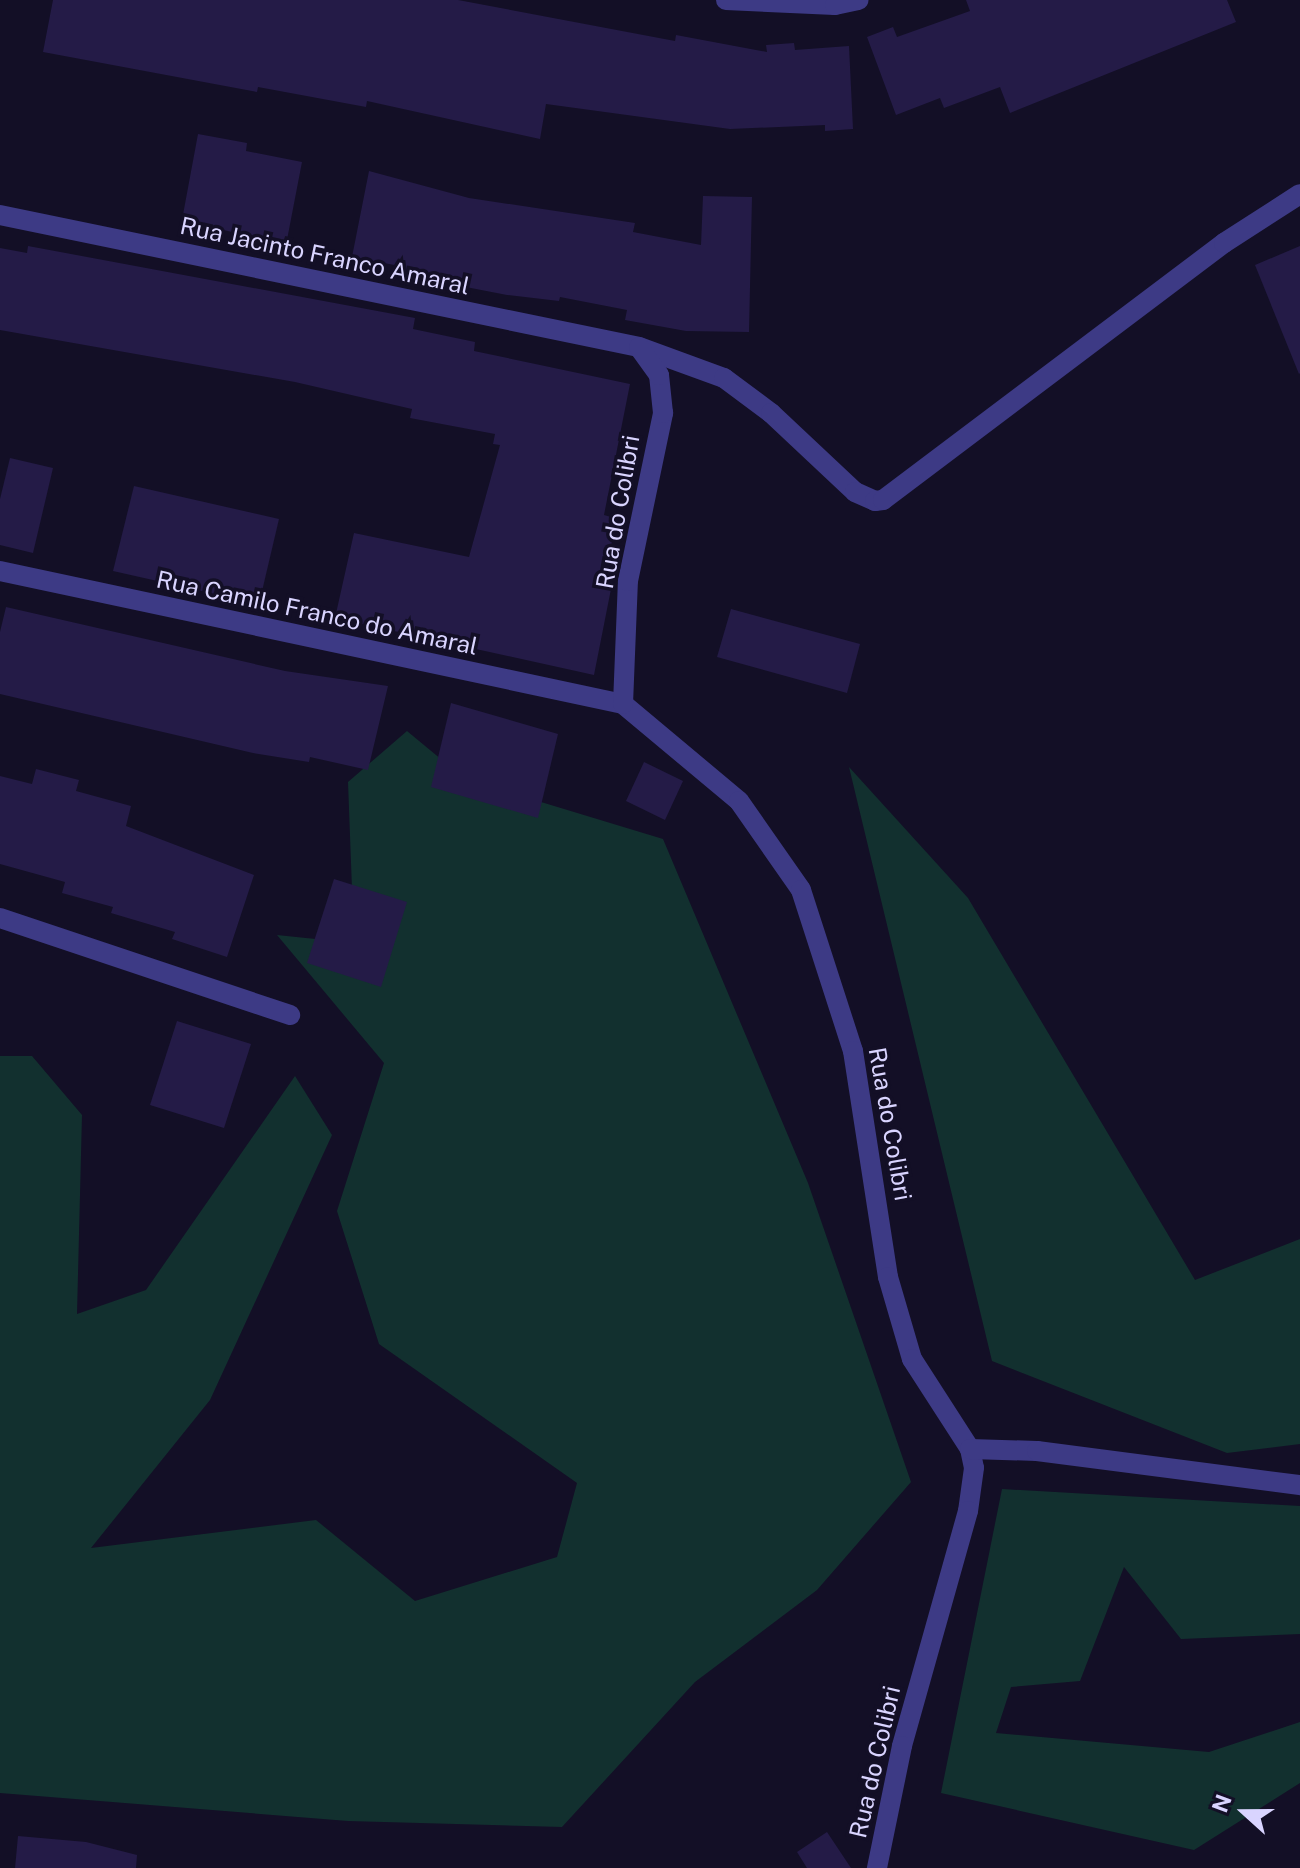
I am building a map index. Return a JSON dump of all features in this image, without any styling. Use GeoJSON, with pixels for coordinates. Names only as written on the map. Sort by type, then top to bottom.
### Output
{"type":"FeatureCollection","features":[{"type":"Feature","properties":{"kind":"street"},"geometry":{"type":"LineString","coordinates":[[726,0],[835,5],[858,0]]}},
{"type":"Feature","properties":{"kind":"street"},"geometry":{"type":"LineString","coordinates":[[639,347],[724,378],[771,413],[855,492],[883,500],[1224,243],[1300,194]]}},
{"type":"Feature","properties":{"kind":"street","name":"Rua Jacinto Franco Amaral"},"geometry":{"type":"LineString","coordinates":[[0,215],[639,347]]}},
{"type":"Feature","properties":{"kind":"street","name":"Rua do Colibri"},"geometry":{"type":"LineString","coordinates":[[639,347],[659,375],[663,413],[628,581],[623,704],[739,801],[801,890],[853,1051],[888,1277],[908,1345],[945,1416],[970,1449],[974,1468],[968,1511],[902,1746],[877,1868]]}},
{"type":"Feature","properties":{"kind":"street","name":"Rua Camilo Franco do Amaral"},"geometry":{"type":"LineString","coordinates":[[0,571],[623,704]]}},
{"type":"Feature","properties":{"kind":"street"},"geometry":{"type":"LineString","coordinates":[[0,918],[290,1015]]}},
{"type":"Feature","properties":{"kind":"street"},"geometry":{"type":"LineString","coordinates":[[970,1449],[1037,1451],[1300,1485]]}},
{"type":"Feature","properties":{"kind":"green space"},"geometry":{"type":"Polygon","coordinates":[[[407,731],[465,779],[663,839],[808,1183],[911,1482],[817,1590],[695,1682],[562,1827],[348,1821],[0,1793],[0,1056],[32,1056],[82,1115],[77,1314],[146,1290],[295,1076],[332,1135],[210,1400],[91,1548],[316,1520],[415,1601],[557,1557],[577,1483],[379,1344],[337,1211],[384,1063],[277,935],[354,943],[348,782],[407,731]]]}},
{"type":"Feature","properties":{"kind":"green space"},"geometry":{"type":"Polygon","coordinates":[[[849,767],[968,898],[1195,1280],[1300,1239],[1300,1444],[1227,1453],[992,1361],[849,767]]]}},
{"type":"Feature","properties":{"kind":"green space"},"geometry":{"type":"Polygon","coordinates":[[[1002,1489],[1300,1506],[1300,1634],[1181,1639],[1124,1567],[1080,1681],[1011,1687],[996,1733],[1209,1752],[1300,1722],[1300,1783],[1194,1850],[941,1793],[1002,1489]]]}},
{"type":"Feature","properties":{"kind":"building"},"geometry":{"type":"Polygon","coordinates":[[[53,0],[458,0],[675,41],[676,35],[767,52],[766,45],[794,43],[795,50],[849,46],[853,129],[825,131],[825,125],[730,129],[546,104],[540,139],[367,101],[366,107],[258,87],[257,92],[43,52],[53,0]]]}},
{"type":"Feature","properties":{"kind":"building"},"geometry":{"type":"Polygon","coordinates":[[[966,0],[1227,0],[1236,22],[1010,113],[1000,87],[944,108],[940,98],[896,115],[867,37],[893,27],[897,37],[970,11],[966,0]]]}},
{"type":"Feature","properties":{"kind":"building"},"geometry":{"type":"Polygon","coordinates":[[[198,134],[247,143],[246,151],[302,162],[286,245],[182,220],[198,134]]]}},
{"type":"Feature","properties":{"kind":"building"},"geometry":{"type":"Polygon","coordinates":[[[369,171],[469,198],[635,223],[633,232],[701,245],[703,196],[752,197],[749,332],[686,331],[625,320],[627,310],[560,297],[559,301],[507,295],[404,275],[405,267],[352,257],[369,171]]]}},
{"type":"Feature","properties":{"kind":"building"},"geometry":{"type":"Polygon","coordinates":[[[28,246],[415,318],[413,329],[475,342],[474,351],[630,384],[604,515],[618,519],[600,587],[611,589],[594,675],[335,618],[354,533],[469,557],[500,445],[493,444],[495,434],[410,418],[412,409],[295,382],[0,330],[0,248],[27,253],[28,246]]]}},
{"type":"Feature","properties":{"kind":"building"},"geometry":{"type":"Polygon","coordinates":[[[1300,246],[1300,373],[1299,374],[1255,265],[1300,246]]]}},
{"type":"Feature","properties":{"kind":"building"},"geometry":{"type":"Polygon","coordinates":[[[10,458],[53,468],[33,553],[0,545],[0,499],[10,458]]]}},
{"type":"Feature","properties":{"kind":"building"},"geometry":{"type":"Polygon","coordinates":[[[134,486],[279,519],[259,604],[113,571],[134,486]]]}},
{"type":"Feature","properties":{"kind":"building"},"geometry":{"type":"Polygon","coordinates":[[[6,607],[285,671],[388,686],[368,770],[310,757],[309,762],[253,753],[0,694],[0,632],[6,607]]]}},
{"type":"Feature","properties":{"kind":"building"},"geometry":{"type":"Polygon","coordinates":[[[731,609],[860,644],[847,693],[717,657],[731,609]]]}},
{"type":"Feature","properties":{"kind":"building"},"geometry":{"type":"Polygon","coordinates":[[[451,703],[558,734],[538,818],[431,787],[451,703]]]}},
{"type":"Feature","properties":{"kind":"building"},"geometry":{"type":"Polygon","coordinates":[[[644,762],[683,781],[665,820],[626,801],[644,762]]]}},
{"type":"Feature","properties":{"kind":"building"},"geometry":{"type":"Polygon","coordinates":[[[36,769],[79,780],[76,791],[131,806],[126,826],[254,875],[227,957],[172,939],[175,932],[111,913],[113,907],[62,893],[65,882],[0,864],[0,776],[32,784],[36,769]]]}},
{"type":"Feature","properties":{"kind":"building"},"geometry":{"type":"Polygon","coordinates":[[[334,879],[407,902],[381,987],[307,963],[334,879]]]}},
{"type":"Feature","properties":{"kind":"building"},"geometry":{"type":"Polygon","coordinates":[[[177,1021],[251,1044],[224,1128],[150,1105],[177,1021]]]}},
{"type":"Feature","properties":{"kind":"building"},"geometry":{"type":"Polygon","coordinates":[[[827,1832],[851,1868],[807,1868],[797,1852],[827,1832]]]}},
{"type":"Feature","properties":{"kind":"building"},"geometry":{"type":"Polygon","coordinates":[[[18,1836],[86,1842],[137,1855],[136,1868],[15,1868],[18,1836]]]}}]}
